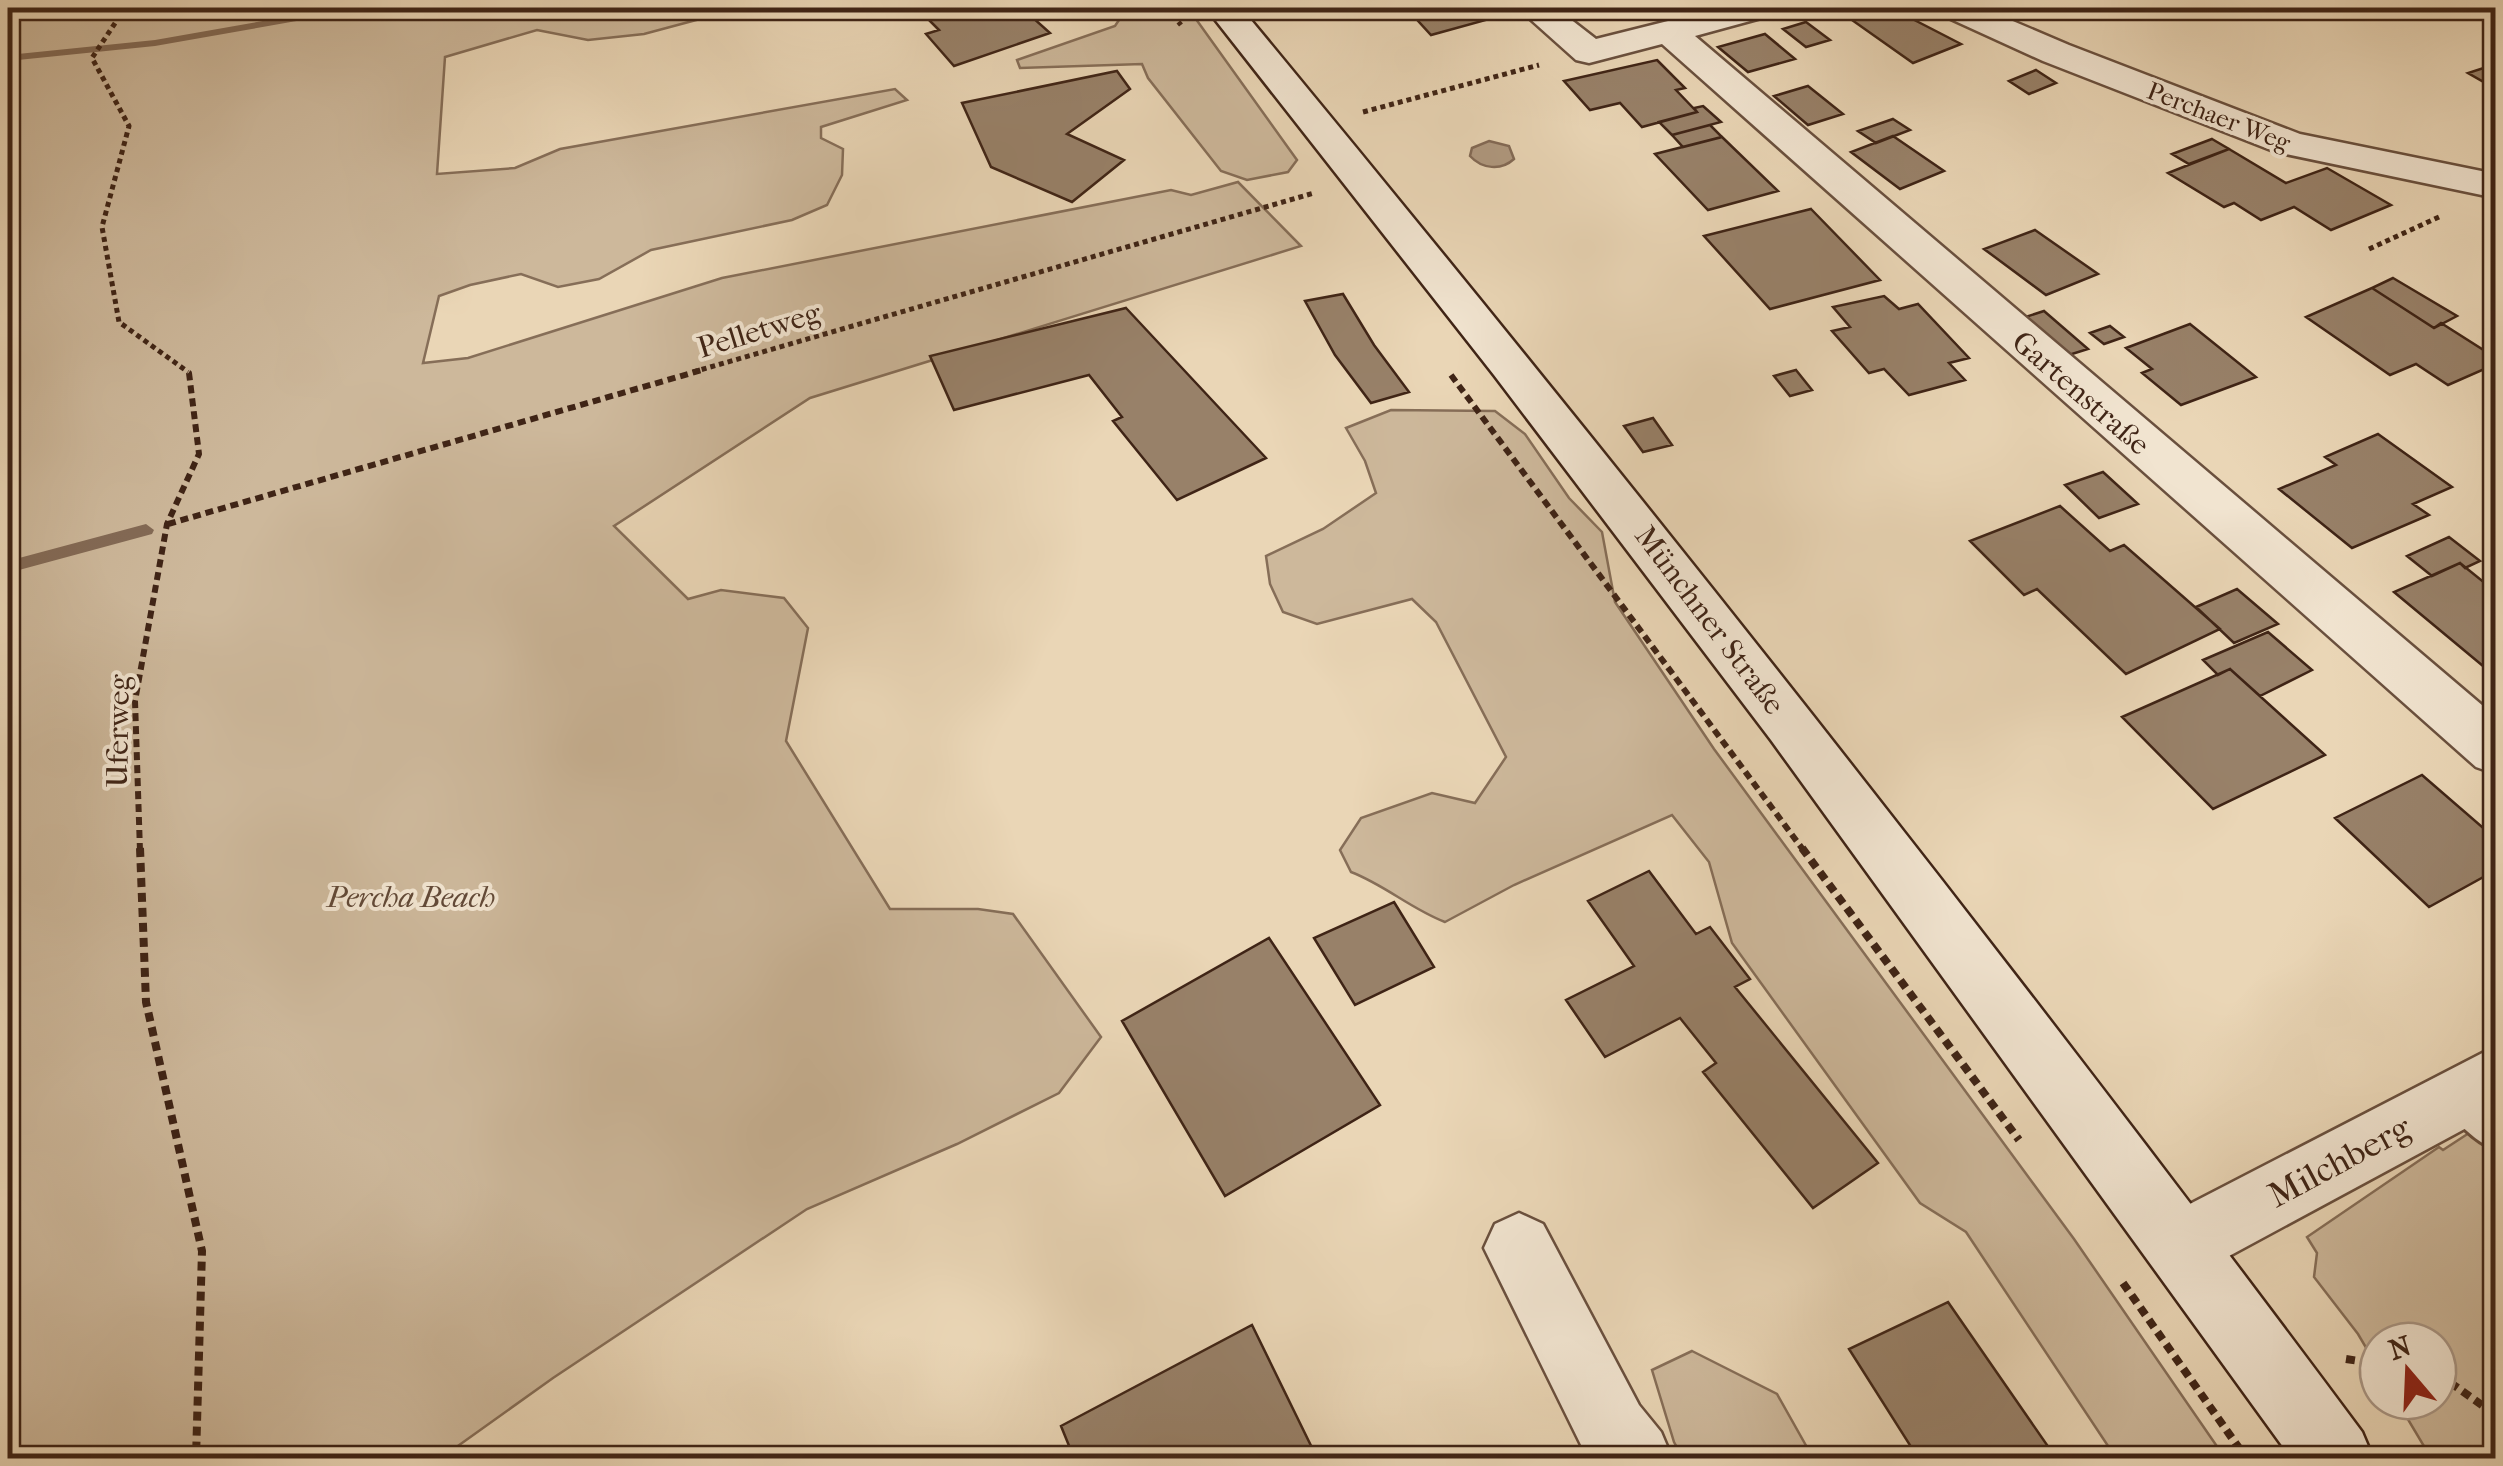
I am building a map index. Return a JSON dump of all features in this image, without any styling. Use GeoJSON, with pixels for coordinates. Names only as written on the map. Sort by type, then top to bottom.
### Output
{"type":"FeatureCollection","features":[{"type":"Feature","properties":{"kind":"street"},"geometry":{"type":"LineString","coordinates":[[1535,8],[1589,52],[1760,8]]}},
{"type":"Feature","properties":{"kind":"street","name":"Perchaer Weg"},"geometry":{"type":"LineString","coordinates":[[1954,8],[2056,54],[2290,144],[2496,186]]}},
{"type":"Feature","properties":{"kind":"street","name":"Münchner Straße"},"geometry":{"type":"LineString","coordinates":[[1207,23],[1318,124],[1345,194],[1644,531],[2181,1245],[2336,1458]]}},
{"type":"Feature","properties":{"kind":"street","name":"Gartenstraße"},"geometry":{"type":"LineString","coordinates":[[1670,31],[2496,751]]}},
{"type":"Feature","properties":{"kind":"street","name":"Milchberg"},"geometry":{"type":"LineString","coordinates":[[2181,1245],[2484,1102]]}},
{"type":"Feature","properties":{"kind":"street"},"geometry":{"type":"LineString","coordinates":[[1519,1248],[1613,1431],[1635,1458]]}},
{"type":"Feature","properties":{"kind":"path","name":"Uferweg"},"geometry":{"type":"LineString","coordinates":[[125,8],[92,58],[129,126],[102,227],[118,322],[189,373],[199,454],[167,524],[135,701],[146,1002],[202,1251],[196,1458]]}},
{"type":"Feature","properties":{"kind":"path"},"geometry":{"type":"LineString","coordinates":[[1167,8],[1207,23]]}},
{"type":"Feature","properties":{"kind":"path"},"geometry":{"type":"LineString","coordinates":[[1318,124],[1589,52]]}},
{"type":"Feature","properties":{"kind":"path"},"geometry":{"type":"LineString","coordinates":[[1301,177],[1314,193],[1345,194]]}},
{"type":"Feature","properties":{"kind":"path","name":"Pelletweg"},"geometry":{"type":"LineString","coordinates":[[167,524],[1314,193],[1345,194]]}},
{"type":"Feature","properties":{"kind":"path"},"geometry":{"type":"LineString","coordinates":[[2369,248],[2441,216]]}},
{"type":"Feature","properties":{"kind":"path"},"geometry":{"type":"LineString","coordinates":[[1444,364],[2020,1142]]}},
{"type":"Feature","properties":{"kind":"path"},"geometry":{"type":"LineString","coordinates":[[2115,1272],[2246,1458]]}},
{"type":"Feature","properties":{"kind":"path"},"geometry":{"type":"LineString","coordinates":[[2458,1388],[2496,1415]]}},
{"type":"Feature","properties":{"kind":"green space","name":"Percha Beach"},"geometry":{"type":"Polygon","coordinates":[[[8,8],[726,8],[711,16],[644,34],[588,40],[537,30],[445,57],[437,174],[515,168],[560,149],[895,89],[907,100],[821,127],[821,138],[843,149],[842,175],[827,205],[792,220],[651,250],[599,279],[558,287],[521,274],[439,296],[423,363],[468,358],[722,278],[1171,190],[1191,195],[1238,182],[1301,246],[810,398],[614,526],[688,599],[721,590],[784,598],[808,628],[786,741],[890,909],[978,909],[1013,914],[1101,1037],[1059,1093],[957,1144],[807,1209],[553,1378],[441,1458],[8,1458],[8,8]]]}},
{"type":"Feature","properties":{"kind":"green space"},"geometry":{"type":"Polygon","coordinates":[[[1127,8],[1188,8],[1297,160],[1288,172],[1247,180],[1221,171],[1148,78],[1142,64],[1020,68],[1017,60],[1115,26],[1127,8]]]}},
{"type":"Feature","properties":{"kind":"green space"},"geometry":{"type":"Polygon","coordinates":[[[1391,410],[1495,411],[1525,434],[1569,498],[1602,532],[1615,602],[1714,749],[2074,1239],[2225,1458],[2116,1458],[1966,1232],[1920,1203],[1732,943],[1709,862],[1672,815],[1514,885],[1445,922],[1351,872],[1340,850],[1361,818],[1432,793],[1475,803],[1506,757],[1436,622],[1412,599],[1317,624],[1283,612],[1270,584],[1266,556],[1323,529],[1376,493],[1365,461],[1346,428],[1391,410]]]}},
{"type":"Feature","properties":{"kind":"green space"},"geometry":{"type":"Polygon","coordinates":[[[2495,1116],[2495,1458],[2431,1458],[2409,1421],[2458,1421],[2458,1321],[2358,1321],[2358,1334],[2314,1277],[2317,1253],[2307,1237],[2439,1147],[2443,1150],[2495,1116]]]}},
{"type":"Feature","properties":{"kind":"green space"},"geometry":{"type":"Polygon","coordinates":[[[1692,1351],[1777,1394],[1813,1458],[1683,1458],[1674,1442],[1652,1370],[1692,1351]]]}},
{"type":"Feature","properties":{"kind":"shaded area"},"geometry":{"type":"Polygon","coordinates":[[[1489,141],[1509,146],[1514,159],[1492,167],[1470,156],[1472,148],[1489,141]]]}},
{"type":"Feature","properties":{"kind":"building"},"geometry":{"type":"Polygon","coordinates":[[[917,8],[1022,8],[1050,33],[954,66],[926,34],[939,30],[917,8]]]}},
{"type":"Feature","properties":{"kind":"building"},"geometry":{"type":"Polygon","coordinates":[[[1091,8],[1122,8],[1126,13],[1098,19],[1091,8]]]}},
{"type":"Feature","properties":{"kind":"building"},"geometry":{"type":"Polygon","coordinates":[[[1369,8],[1482,8],[1493,18],[1431,35],[1408,10],[1378,18],[1369,8]]]}},
{"type":"Feature","properties":{"kind":"building"},"geometry":{"type":"Polygon","coordinates":[[[1857,8],[1891,8],[1961,44],[1913,63],[1842,13],[1857,8]]]}},
{"type":"Feature","properties":{"kind":"building"},"geometry":{"type":"Polygon","coordinates":[[[1806,22],[1830,40],[1806,47],[1783,29],[1806,22]]]}},
{"type":"Feature","properties":{"kind":"building"},"geometry":{"type":"Polygon","coordinates":[[[1765,34],[1795,59],[1748,72],[1718,47],[1765,34]]]}},
{"type":"Feature","properties":{"kind":"building"},"geometry":{"type":"Polygon","coordinates":[[[1657,60],[1685,88],[1676,90],[1697,112],[1642,127],[1620,103],[1590,110],[1564,81],[1657,60]]]}},
{"type":"Feature","properties":{"kind":"building"},"geometry":{"type":"Polygon","coordinates":[[[2496,64],[2496,89],[2468,73],[2496,64]]]}},
{"type":"Feature","properties":{"kind":"building"},"geometry":{"type":"Polygon","coordinates":[[[2036,70],[2056,83],[2029,94],[2009,81],[2036,70]]]}},
{"type":"Feature","properties":{"kind":"building"},"geometry":{"type":"Polygon","coordinates":[[[1117,71],[1130,89],[1067,134],[1124,160],[1072,202],[991,167],[962,103],[1117,71]]]}},
{"type":"Feature","properties":{"kind":"building"},"geometry":{"type":"Polygon","coordinates":[[[1808,86],[1843,114],[1808,125],[1774,96],[1808,86]]]}},
{"type":"Feature","properties":{"kind":"building"},"geometry":{"type":"Polygon","coordinates":[[[1703,106],[1721,122],[1672,135],[1659,122],[1697,112],[1694,108],[1703,106]]]}},
{"type":"Feature","properties":{"kind":"building"},"geometry":{"type":"Polygon","coordinates":[[[1893,119],[1910,130],[1876,143],[1858,131],[1893,119]]]}},
{"type":"Feature","properties":{"kind":"building"},"geometry":{"type":"Polygon","coordinates":[[[1710,125],[1722,137],[1683,147],[1672,135],[1710,125]]]}},
{"type":"Feature","properties":{"kind":"building"},"geometry":{"type":"Polygon","coordinates":[[[1893,136],[1944,171],[1900,189],[1851,152],[1893,136]]]}},
{"type":"Feature","properties":{"kind":"building"},"geometry":{"type":"Polygon","coordinates":[[[1722,137],[1778,191],[1708,210],[1655,154],[1722,137]]]}},
{"type":"Feature","properties":{"kind":"building"},"geometry":{"type":"Polygon","coordinates":[[[2212,139],[2229,149],[2189,164],[2172,154],[2212,139]]]}},
{"type":"Feature","properties":{"kind":"building"},"geometry":{"type":"Polygon","coordinates":[[[2229,149],[2286,183],[2327,168],[2391,205],[2331,230],[2294,207],[2261,220],[2234,203],[2224,207],[2168,173],[2229,149]]]}},
{"type":"Feature","properties":{"kind":"building"},"geometry":{"type":"Polygon","coordinates":[[[1811,209],[1880,280],[1770,309],[1704,236],[1811,209]]]}},
{"type":"Feature","properties":{"kind":"building"},"geometry":{"type":"Polygon","coordinates":[[[2035,230],[2098,274],[2046,295],[1984,249],[2035,230]]]}},
{"type":"Feature","properties":{"kind":"building"},"geometry":{"type":"Polygon","coordinates":[[[2393,278],[2457,316],[2434,328],[2372,288],[2393,278]]]}},
{"type":"Feature","properties":{"kind":"building"},"geometry":{"type":"Polygon","coordinates":[[[2372,288],[2434,328],[2441,323],[2496,358],[2496,364],[2448,385],[2416,364],[2390,375],[2306,317],[2372,288]]]}},
{"type":"Feature","properties":{"kind":"building"},"geometry":{"type":"Polygon","coordinates":[[[1343,294],[1409,392],[1371,403],[1335,355],[1305,301],[1343,294]]]}},
{"type":"Feature","properties":{"kind":"building"},"geometry":{"type":"Polygon","coordinates":[[[1884,296],[1899,309],[1918,304],[1969,358],[1949,363],[1965,380],[1909,395],[1884,369],[1869,373],[1832,331],[1850,327],[1833,307],[1884,296]]]}},
{"type":"Feature","properties":{"kind":"building"},"geometry":{"type":"Polygon","coordinates":[[[1126,308],[1266,458],[1177,500],[1113,421],[1122,417],[1089,375],[954,410],[930,356],[1126,308]]]}},
{"type":"Feature","properties":{"kind":"building"},"geometry":{"type":"Polygon","coordinates":[[[2044,311],[2088,349],[2059,358],[2016,320],[2044,311]]]}},
{"type":"Feature","properties":{"kind":"building"},"geometry":{"type":"Polygon","coordinates":[[[2190,324],[2256,377],[2181,405],[2142,373],[2152,369],[2126,348],[2190,324]]]}},
{"type":"Feature","properties":{"kind":"building"},"geometry":{"type":"Polygon","coordinates":[[[2110,326],[2124,337],[2104,344],[2090,333],[2110,326]]]}},
{"type":"Feature","properties":{"kind":"building"},"geometry":{"type":"Polygon","coordinates":[[[1796,370],[1812,390],[1790,396],[1774,376],[1796,370]]]}},
{"type":"Feature","properties":{"kind":"building"},"geometry":{"type":"Polygon","coordinates":[[[1653,418],[1672,445],[1643,452],[1624,426],[1653,418]]]}},
{"type":"Feature","properties":{"kind":"building"},"geometry":{"type":"Polygon","coordinates":[[[2378,434],[2452,487],[2413,504],[2429,515],[2352,548],[2279,489],[2336,465],[2325,457],[2378,434]]]}},
{"type":"Feature","properties":{"kind":"building"},"geometry":{"type":"Polygon","coordinates":[[[2103,472],[2138,504],[2099,518],[2065,485],[2103,472]]]}},
{"type":"Feature","properties":{"kind":"building"},"geometry":{"type":"Polygon","coordinates":[[[2060,506],[2110,551],[2124,545],[2220,629],[2126,674],[2037,589],[2024,595],[1970,541],[2060,506]]]}},
{"type":"Feature","properties":{"kind":"building"},"geometry":{"type":"Polygon","coordinates":[[[2449,537],[2480,561],[2465,568],[2460,563],[2432,576],[2407,556],[2449,537]]]}},
{"type":"Feature","properties":{"kind":"building"},"geometry":{"type":"Polygon","coordinates":[[[2460,563],[2496,592],[2496,660],[2483,666],[2394,592],[2460,563]]]}},
{"type":"Feature","properties":{"kind":"building"},"geometry":{"type":"Polygon","coordinates":[[[2237,589],[2278,624],[2234,643],[2196,607],[2237,589]]]}},
{"type":"Feature","properties":{"kind":"building"},"geometry":{"type":"Polygon","coordinates":[[[2268,632],[2312,670],[2260,696],[2230,669],[2218,675],[2203,660],[2268,632]]]}},
{"type":"Feature","properties":{"kind":"building"},"geometry":{"type":"Polygon","coordinates":[[[2230,669],[2325,755],[2213,809],[2122,717],[2230,669]]]}},
{"type":"Feature","properties":{"kind":"building"},"geometry":{"type":"Polygon","coordinates":[[[2422,775],[2496,839],[2496,870],[2429,907],[2335,818],[2422,775]]]}},
{"type":"Feature","properties":{"kind":"building"},"geometry":{"type":"Polygon","coordinates":[[[1649,871],[1696,934],[1710,927],[1750,979],[1735,987],[1878,1163],[1813,1208],[1703,1072],[1716,1063],[1680,1018],[1605,1057],[1566,1000],[1634,966],[1588,901],[1649,871]]]}},
{"type":"Feature","properties":{"kind":"building"},"geometry":{"type":"Polygon","coordinates":[[[1394,902],[1434,967],[1355,1005],[1314,938],[1394,902]]]}},
{"type":"Feature","properties":{"kind":"building"},"geometry":{"type":"Polygon","coordinates":[[[1269,938],[1380,1105],[1225,1196],[1122,1021],[1269,938]]]}},
{"type":"Feature","properties":{"kind":"building"},"geometry":{"type":"Polygon","coordinates":[[[1948,1302],[2056,1458],[1907,1458],[1915,1453],[1849,1349],[1948,1302]]]}},
{"type":"Feature","properties":{"kind":"building"},"geometry":{"type":"Polygon","coordinates":[[[1252,1325],[1317,1458],[1074,1458],[1061,1426],[1252,1325]]]}},
{"type":"Feature","properties":{"kind":"waterway"},"geometry":{"type":"LineString","coordinates":[[8,58],[155,43],[353,8]]}},
{"type":"Feature","properties":{"kind":"waterway"},"geometry":{"type":"LineString","coordinates":[[8,567],[146,530]]}}]}
